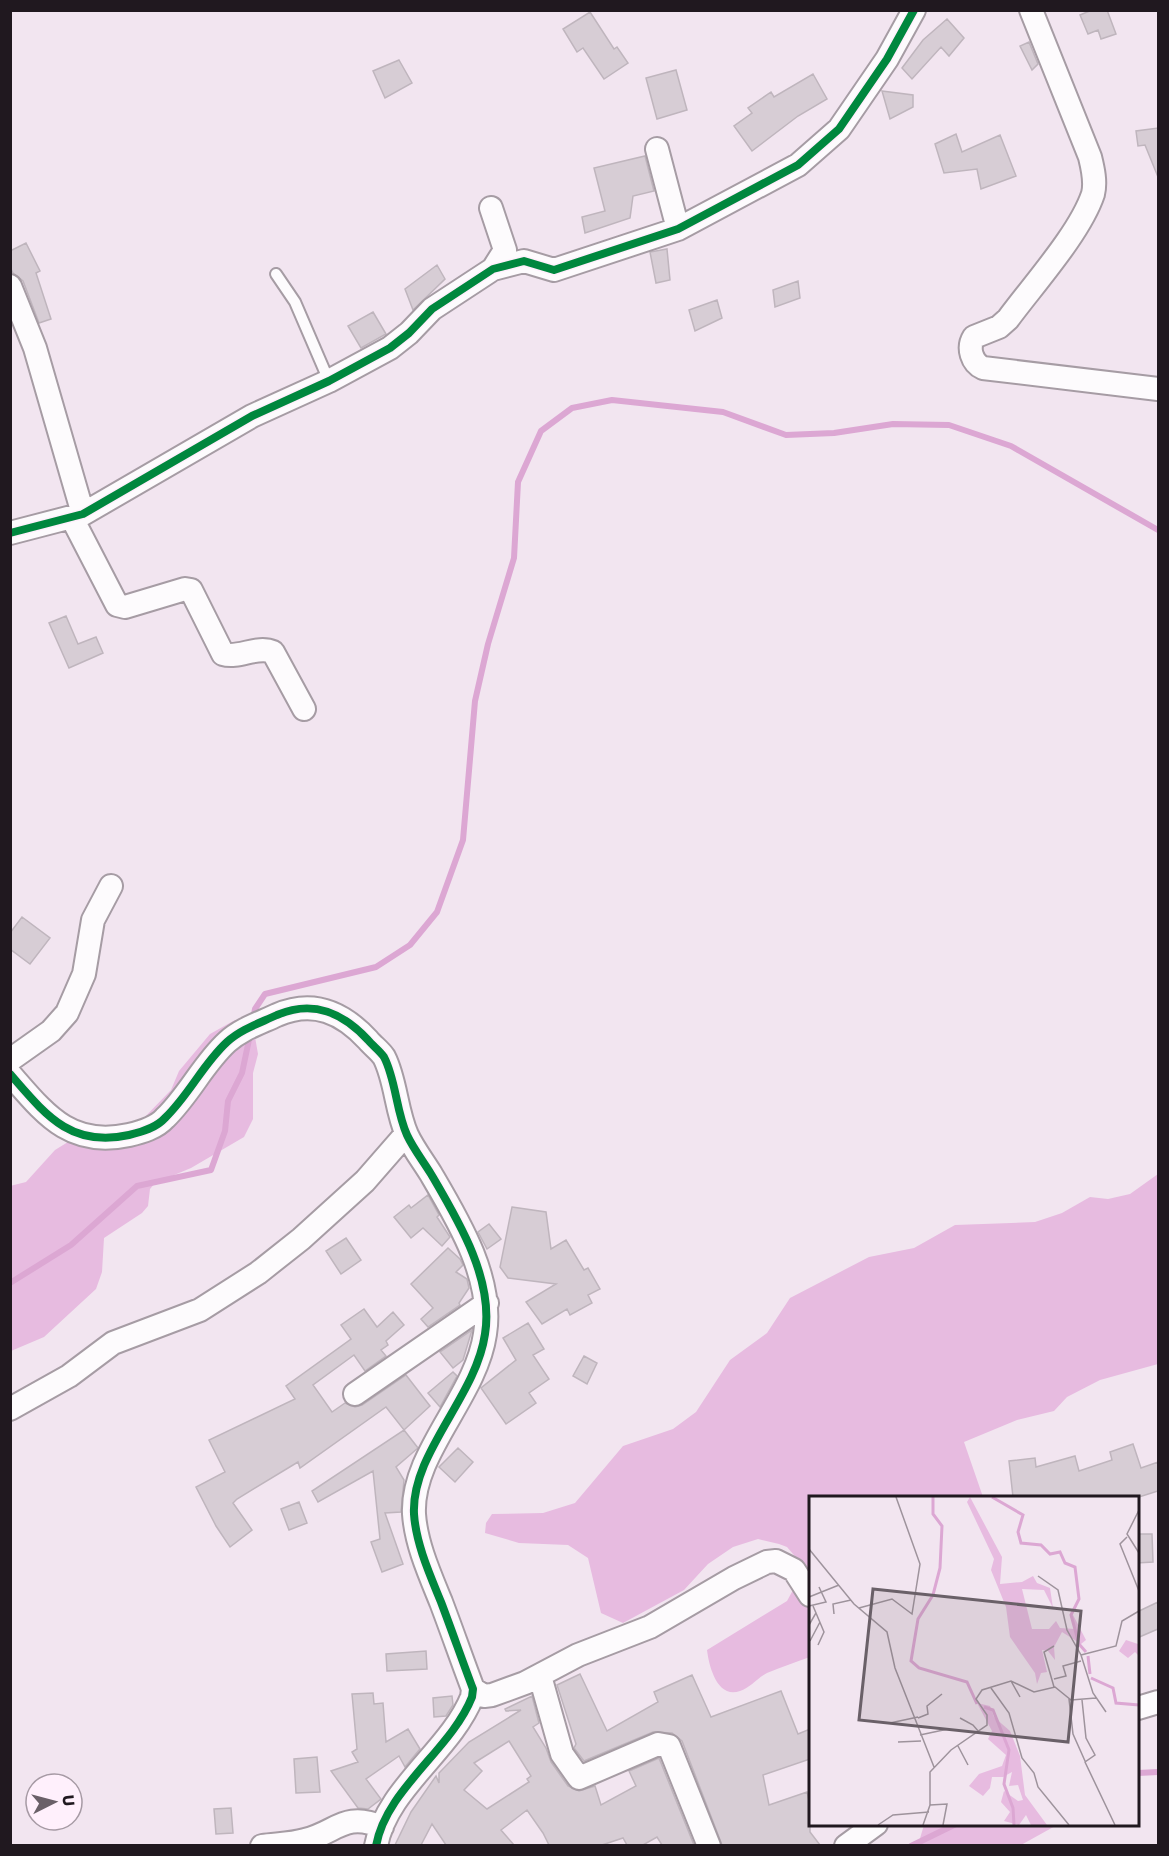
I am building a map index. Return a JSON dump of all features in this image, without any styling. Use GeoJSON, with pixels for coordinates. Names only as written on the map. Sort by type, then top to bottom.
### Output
{"type":"FeatureCollection","features":[{"type":"Feature","properties":{"kind":"street"},"geometry":{"type":"LineString","coordinates":[[10,533],[77,516],[252,416],[328,381],[390,348],[410,333],[432,309],[493,269],[524,261],[554,270],[678,229],[798,165],[827,143],[839,129],[887,59],[914,10]]}},
{"type":"Feature","properties":{"kind":"street"},"geometry":{"type":"LineString","coordinates":[[1031,10],[1090,157],[1094,182],[1093,194],[1077,224],[1008,319],[999,327],[974,337],[970,344],[972,358],[983,368],[1158,389]]}},
{"type":"Feature","properties":{"kind":"street"},"geometry":{"type":"LineString","coordinates":[[657,149],[678,229]]}},
{"type":"Feature","properties":{"kind":"street"},"geometry":{"type":"LineString","coordinates":[[491,208],[506,250],[493,269]]}},
{"type":"Feature","properties":{"kind":"street"},"geometry":{"type":"LineString","coordinates":[[10,286],[35,348],[77,516],[117,605],[125,607],[185,589],[191,590],[223,654],[230,656],[263,650],[273,652],[304,709]]}},
{"type":"Feature","properties":{"kind":"street"},"geometry":{"type":"LineString","coordinates":[[10,1060],[51,1032],[67,1013],[84,974],[93,920],[111,885]]}},
{"type":"Feature","properties":{"kind":"street"},"geometry":{"type":"LineString","coordinates":[[10,1074],[43,1113],[58,1124],[79,1135],[120,1137],[144,1131],[163,1121],[212,1059],[242,1031],[292,1009],[320,1008],[336,1012],[353,1024],[384,1057],[406,1134],[453,1215],[481,1278],[487,1303],[486,1333],[479,1364],[429,1455],[419,1485],[414,1513],[424,1557],[473,1689],[472,1697],[463,1715],[401,1796],[379,1836]]}},
{"type":"Feature","properties":{"kind":"street"},"geometry":{"type":"LineString","coordinates":[[10,1409],[69,1376],[113,1343],[201,1310],[258,1273],[301,1239],[365,1181],[406,1134]]}},
{"type":"Feature","properties":{"kind":"street"},"geometry":{"type":"LineString","coordinates":[[355,1394],[487,1303]]}},
{"type":"Feature","properties":{"kind":"street"},"geometry":{"type":"LineString","coordinates":[[473,1689],[484,1696],[492,1695],[540,1676],[578,1655],[650,1627],[734,1578],[767,1562],[776,1561],[794,1570],[809,1593]]}},
{"type":"Feature","properties":{"kind":"street"},"geometry":{"type":"LineString","coordinates":[[540,1676],[562,1754],[579,1778],[658,1744],[669,1746],[709,1845]]}},
{"type":"Feature","properties":{"kind":"street"},"geometry":{"type":"LineString","coordinates":[[1139,1707],[1158,1702]]}},
{"type":"Feature","properties":{"kind":"street"},"geometry":{"type":"LineString","coordinates":[[262,1845],[307,1840],[344,1822],[373,1823],[379,1836]]}},
{"type":"Feature","properties":{"kind":"street"},"geometry":{"type":"LineString","coordinates":[[846,1845],[873,1826]]}},
{"type":"Feature","properties":{"kind":"lane"},"geometry":{"type":"LineString","coordinates":[[276,274],[295,302],[328,381]]}},
{"type":"Feature","properties":{"kind":"shaded area"},"geometry":{"type":"Polygon","coordinates":[[[235,1020],[253,1021],[258,1028],[255,1037],[258,1054],[253,1073],[253,1119],[244,1137],[191,1168],[155,1183],[150,1189],[148,1206],[142,1213],[104,1238],[102,1272],[96,1289],[44,1337],[11,1351],[10,1186],[26,1182],[55,1150],[89,1129],[121,1127],[141,1121],[171,1090],[179,1071],[210,1034],[235,1020]]]}},
{"type":"Feature","properties":{"kind":"shaded area"},"geometry":{"type":"Polygon","coordinates":[[[1158,1174],[1158,1364],[1100,1380],[1067,1397],[1054,1411],[1017,1420],[964,1442],[983,1496],[809,1496],[809,1657],[767,1673],[744,1690],[732,1692],[720,1686],[712,1672],[708,1657],[707,1650],[787,1601],[805,1568],[787,1547],[758,1539],[733,1547],[708,1564],[684,1590],[623,1623],[601,1613],[588,1558],[568,1545],[519,1543],[485,1533],[486,1523],[492,1514],[543,1513],[575,1503],[623,1446],[673,1429],[696,1412],[730,1360],[767,1333],[790,1298],[869,1257],[914,1248],[955,1225],[1035,1222],[1062,1213],[1090,1197],[1108,1199],[1130,1194],[1158,1174]]]}},
{"type":"Feature","properties":{"kind":"shaded area"},"geometry":{"type":"Polygon","coordinates":[[[923,1826],[1055,1826],[1021,1845],[918,1845],[923,1826]]]}},
{"type":"Feature","properties":{"kind":"building"},"geometry":{"type":"Polygon","coordinates":[[[1092,10],[1107,10],[1116,34],[1101,39],[1098,30],[1088,34],[1080,15],[1092,10]]]}},
{"type":"Feature","properties":{"kind":"building"},"geometry":{"type":"Polygon","coordinates":[[[590,12],[614,49],[617,47],[628,63],[604,79],[583,48],[577,52],[563,29],[590,12]]]}},
{"type":"Feature","properties":{"kind":"building"},"geometry":{"type":"Polygon","coordinates":[[[947,19],[964,38],[949,56],[941,47],[912,79],[902,68],[923,40],[947,19]]]}},
{"type":"Feature","properties":{"kind":"building"},"geometry":{"type":"Polygon","coordinates":[[[1029,42],[1038,64],[1032,70],[1020,46],[1029,42]]]}},
{"type":"Feature","properties":{"kind":"building"},"geometry":{"type":"Polygon","coordinates":[[[399,60],[412,83],[385,98],[373,71],[399,60]]]}},
{"type":"Feature","properties":{"kind":"building"},"geometry":{"type":"Polygon","coordinates":[[[676,70],[687,110],[657,119],[646,78],[676,70]]]}},
{"type":"Feature","properties":{"kind":"building"},"geometry":{"type":"Polygon","coordinates":[[[813,74],[827,99],[798,116],[752,151],[734,126],[752,113],[748,108],[771,92],[774,97],[813,74]]]}},
{"type":"Feature","properties":{"kind":"building"},"geometry":{"type":"Polygon","coordinates":[[[882,91],[913,95],[913,107],[890,119],[882,91]]]}},
{"type":"Feature","properties":{"kind":"building"},"geometry":{"type":"Polygon","coordinates":[[[1158,128],[1158,177],[1145,145],[1138,146],[1136,131],[1158,128]]]}},
{"type":"Feature","properties":{"kind":"building"},"geometry":{"type":"Polygon","coordinates":[[[956,134],[962,152],[1000,135],[1016,176],[981,189],[977,169],[944,173],[935,144],[956,134]]]}},
{"type":"Feature","properties":{"kind":"building"},"geometry":{"type":"Polygon","coordinates":[[[645,156],[654,191],[633,196],[630,218],[585,233],[582,217],[605,211],[594,168],[645,156]]]}},
{"type":"Feature","properties":{"kind":"building"},"geometry":{"type":"Polygon","coordinates":[[[26,243],[40,271],[36,273],[51,319],[39,323],[23,281],[13,273],[10,267],[10,251],[26,243]]]}},
{"type":"Feature","properties":{"kind":"building"},"geometry":{"type":"Polygon","coordinates":[[[667,249],[670,280],[656,283],[650,252],[667,249]]]}},
{"type":"Feature","properties":{"kind":"building"},"geometry":{"type":"Polygon","coordinates":[[[437,265],[445,279],[413,310],[405,289],[437,265]]]}},
{"type":"Feature","properties":{"kind":"building"},"geometry":{"type":"Polygon","coordinates":[[[798,281],[800,298],[775,307],[773,290],[798,281]]]}},
{"type":"Feature","properties":{"kind":"building"},"geometry":{"type":"Polygon","coordinates":[[[717,300],[722,318],[695,331],[689,310],[717,300]]]}},
{"type":"Feature","properties":{"kind":"building"},"geometry":{"type":"Polygon","coordinates":[[[373,312],[386,334],[361,348],[348,326],[373,312]]]}},
{"type":"Feature","properties":{"kind":"building"},"geometry":{"type":"Polygon","coordinates":[[[66,616],[78,644],[96,637],[103,653],[69,668],[49,623],[66,616]]]}},
{"type":"Feature","properties":{"kind":"building"},"geometry":{"type":"Polygon","coordinates":[[[22,917],[50,938],[30,964],[10,949],[10,933],[22,917]]]}},
{"type":"Feature","properties":{"kind":"building"},"geometry":{"type":"Polygon","coordinates":[[[428,1195],[439,1215],[437,1217],[450,1237],[442,1246],[423,1228],[411,1238],[394,1217],[409,1205],[411,1208],[428,1195]]]}},
{"type":"Feature","properties":{"kind":"building"},"geometry":{"type":"Polygon","coordinates":[[[512,1207],[546,1212],[551,1249],[566,1240],[584,1270],[588,1268],[600,1289],[588,1295],[592,1303],[570,1315],[567,1309],[542,1324],[526,1302],[556,1284],[508,1278],[500,1267],[512,1207]]]}},
{"type":"Feature","properties":{"kind":"building"},"geometry":{"type":"Polygon","coordinates":[[[489,1224],[501,1239],[487,1249],[478,1232],[489,1224]]]}},
{"type":"Feature","properties":{"kind":"building"},"geometry":{"type":"Polygon","coordinates":[[[346,1238],[361,1260],[341,1274],[326,1251],[346,1238]]]}},
{"type":"Feature","properties":{"kind":"building"},"geometry":{"type":"Polygon","coordinates":[[[448,1248],[460,1259],[463,1265],[456,1272],[467,1279],[469,1288],[459,1303],[460,1305],[428,1327],[421,1319],[433,1308],[411,1284],[448,1248]]]}},
{"type":"Feature","properties":{"kind":"building"},"geometry":{"type":"Polygon","coordinates":[[[364,1309],[377,1327],[393,1312],[404,1325],[386,1341],[388,1345],[381,1350],[386,1356],[365,1371],[354,1355],[313,1385],[332,1412],[345,1403],[355,1407],[362,1405],[406,1375],[430,1406],[404,1430],[386,1407],[300,1468],[298,1462],[237,1499],[233,1503],[252,1530],[230,1547],[216,1526],[196,1487],[225,1472],[209,1440],[295,1399],[286,1386],[351,1339],[341,1325],[364,1309]]]}},
{"type":"Feature","properties":{"kind":"building"},"geometry":{"type":"Polygon","coordinates":[[[528,1323],[544,1349],[533,1355],[549,1379],[529,1393],[536,1403],[506,1424],[481,1388],[516,1360],[503,1338],[528,1323]]]}},
{"type":"Feature","properties":{"kind":"building"},"geometry":{"type":"Polygon","coordinates":[[[472,1330],[463,1360],[453,1368],[440,1352],[472,1330]]]}},
{"type":"Feature","properties":{"kind":"building"},"geometry":{"type":"Polygon","coordinates":[[[584,1356],[597,1363],[587,1384],[573,1376],[584,1356]]]}},
{"type":"Feature","properties":{"kind":"building"},"geometry":{"type":"Polygon","coordinates":[[[453,1372],[457,1376],[440,1407],[428,1393],[453,1372]]]}},
{"type":"Feature","properties":{"kind":"building"},"geometry":{"type":"Polygon","coordinates":[[[404,1430],[418,1448],[396,1467],[404,1480],[401,1512],[385,1513],[403,1564],[382,1572],[371,1542],[380,1539],[373,1471],[318,1502],[312,1491],[404,1430]]]}},
{"type":"Feature","properties":{"kind":"building"},"geometry":{"type":"Polygon","coordinates":[[[1133,1444],[1141,1468],[1158,1462],[1158,1491],[1139,1497],[1013,1496],[1009,1461],[1035,1458],[1036,1467],[1075,1456],[1079,1471],[1112,1460],[1110,1452],[1133,1444]]]}},
{"type":"Feature","properties":{"kind":"building"},"geometry":{"type":"Polygon","coordinates":[[[458,1448],[473,1462],[455,1482],[439,1467],[458,1448]]]}},
{"type":"Feature","properties":{"kind":"building"},"geometry":{"type":"Polygon","coordinates":[[[299,1502],[307,1523],[289,1530],[281,1509],[299,1502]]]}},
{"type":"Feature","properties":{"kind":"building"},"geometry":{"type":"Polygon","coordinates":[[[1139,1534],[1152,1534],[1153,1562],[1139,1563],[1139,1534]]]}},
{"type":"Feature","properties":{"kind":"building"},"geometry":{"type":"Polygon","coordinates":[[[1158,1602],[1158,1629],[1139,1637],[1139,1611],[1158,1602]]]}},
{"type":"Feature","properties":{"kind":"building"},"geometry":{"type":"Polygon","coordinates":[[[426,1651],[427,1669],[387,1671],[386,1654],[426,1651]]]}},
{"type":"Feature","properties":{"kind":"building"},"geometry":{"type":"Polygon","coordinates":[[[580,1674],[607,1731],[658,1702],[654,1692],[692,1675],[711,1717],[781,1691],[798,1734],[809,1729],[809,1759],[763,1775],[769,1805],[807,1792],[810,1832],[820,1845],[722,1845],[682,1741],[672,1733],[653,1732],[584,1761],[574,1748],[576,1744],[557,1685],[580,1674]]]}},
{"type":"Feature","properties":{"kind":"building"},"geometry":{"type":"Polygon","coordinates":[[[373,1693],[374,1704],[383,1703],[386,1742],[408,1729],[420,1749],[405,1767],[399,1756],[366,1779],[381,1799],[368,1809],[358,1808],[331,1771],[358,1762],[352,1752],[357,1749],[352,1694],[373,1693]]]}},
{"type":"Feature","properties":{"kind":"building"},"geometry":{"type":"Polygon","coordinates":[[[452,1696],[453,1705],[446,1716],[434,1717],[433,1698],[452,1696]]]}},
{"type":"Feature","properties":{"kind":"building"},"geometry":{"type":"Polygon","coordinates":[[[532,1696],[539,1723],[533,1727],[546,1748],[551,1762],[568,1786],[579,1791],[595,1786],[601,1805],[636,1786],[629,1771],[659,1758],[694,1845],[662,1845],[657,1837],[643,1845],[627,1845],[623,1838],[602,1845],[549,1845],[527,1810],[501,1830],[514,1845],[446,1845],[432,1824],[421,1845],[395,1845],[411,1812],[436,1776],[439,1783],[439,1773],[469,1742],[521,1710],[506,1711],[505,1709],[532,1696]],[[509,1741],[474,1763],[482,1771],[464,1790],[487,1809],[529,1782],[527,1779],[531,1776],[509,1741]]]}},
{"type":"Feature","properties":{"kind":"building"},"geometry":{"type":"Polygon","coordinates":[[[317,1757],[320,1792],[296,1793],[294,1759],[317,1757]]]}},
{"type":"Feature","properties":{"kind":"building"},"geometry":{"type":"Polygon","coordinates":[[[231,1808],[233,1833],[216,1834],[214,1809],[231,1808]]]}},
{"type":"Feature","properties":{"kind":"waterway"},"geometry":{"type":"LineString","coordinates":[[253,1019],[255,1009],[265,994],[376,967],[410,945],[437,912],[463,840],[475,701],[488,644],[514,558],[518,482],[541,431],[572,408],[612,400],[723,412],[786,435],[834,433],[893,424],[949,425],[1011,446],[1158,530]]}},
{"type":"Feature","properties":{"kind":"waterway"},"geometry":{"type":"LineString","coordinates":[[10,1283],[71,1245],[137,1186],[211,1170],[225,1131],[228,1101],[242,1073],[250,1035]]}},
{"type":"Feature","properties":{"kind":"waterway"},"geometry":{"type":"LineString","coordinates":[[1139,1773],[1158,1772]]}},
{"type":"Feature","properties":{"kind":"waterway"},"geometry":{"type":"LineString","coordinates":[[911,1846],[952,1826]]}},
{"type":"Feature","properties":{"kind":"cycle path"},"geometry":{"type":"LineString","coordinates":[[10,533],[83,514],[252,416],[329,381],[390,348],[409,333],[432,309],[493,269],[524,261],[554,270],[678,229],[798,165],[839,129],[887,59],[914,10]]}},
{"type":"Feature","properties":{"kind":"cycle path"},"geometry":{"type":"LineString","coordinates":[[10,1074],[35,1102],[60,1124],[90,1137],[108,1138],[129,1135],[157,1124],[174,1109],[227,1042],[238,1033],[291,1010],[315,1009],[338,1016],[348,1022],[384,1057],[407,1135],[452,1211],[472,1251],[484,1292],[486,1313],[485,1334],[479,1357],[470,1380],[423,1469],[416,1491],[414,1514],[421,1548],[473,1689],[472,1697],[450,1735],[392,1806],[382,1825],[376,1846]]}}]}
